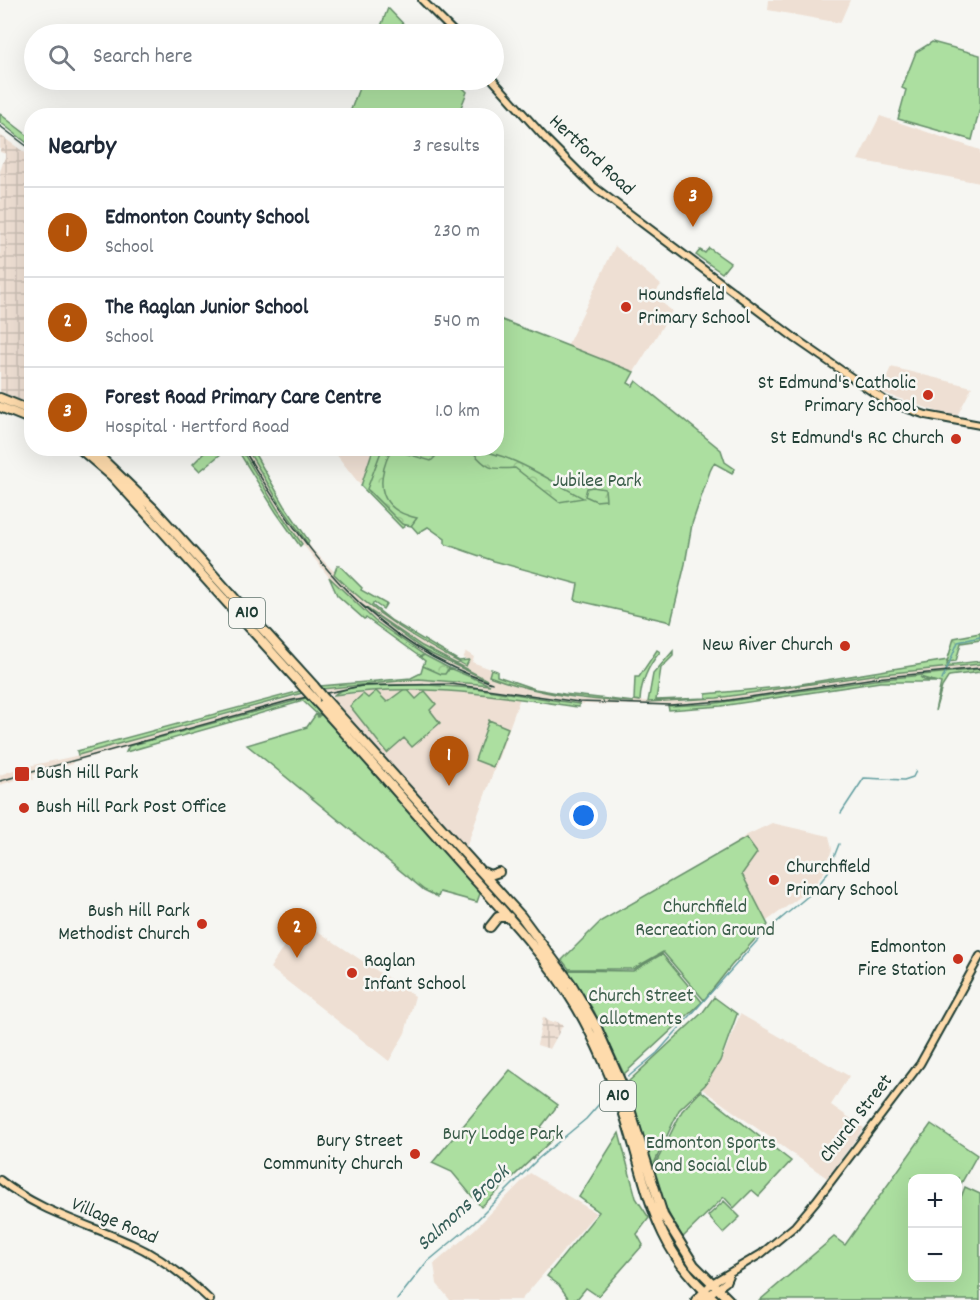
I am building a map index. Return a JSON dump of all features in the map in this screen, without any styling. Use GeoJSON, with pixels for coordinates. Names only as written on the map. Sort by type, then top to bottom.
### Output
{"type":"FeatureCollection","features":[{"type":"Feature","properties":{"kind":"highway"},"geometry":{"type":"LineString","coordinates":[[0,398],[24,408]]}},
{"type":"Feature","properties":{"kind":"highway"},"geometry":{"type":"LineString","coordinates":[[0,407],[24,417]]}},
{"type":"Feature","properties":{"kind":"highway","name":"A10"},"geometry":{"type":"LineString","coordinates":[[88,456],[113,477],[192,563],[530,941],[565,989],[590,1032],[619,1100],[643,1186],[656,1219],[680,1261],[710,1292],[722,1300]]}},
{"type":"Feature","properties":{"kind":"highway","name":"A10"},"geometry":{"type":"LineString","coordinates":[[100,456],[129,482],[181,539],[494,885],[552,955],[597,1028],[627,1098],[659,1206],[674,1237],[710,1292],[729,1300]]}},
{"type":"Feature","properties":{"kind":"highway","name":"A10"},"geometry":{"type":"LineString","coordinates":[[181,539],[193,557],[192,563]]}},
{"type":"Feature","properties":{"kind":"highway"},"geometry":{"type":"LineString","coordinates":[[463,852],[464,857],[491,890],[494,899]]}},
{"type":"Feature","properties":{"kind":"highway"},"geometry":{"type":"LineString","coordinates":[[482,872],[490,875],[499,872]]}},
{"type":"Feature","properties":{"kind":"highway"},"geometry":{"type":"LineString","coordinates":[[494,885],[498,898],[523,927],[530,941]]}},
{"type":"Feature","properties":{"kind":"highway"},"geometry":{"type":"LineString","coordinates":[[490,927],[498,917],[509,917]]}},
{"type":"Feature","properties":{"kind":"main road"},"geometry":{"type":"LineString","coordinates":[[422,0],[446,24]]}},
{"type":"Feature","properties":{"kind":"main road","name":"Hertford Road"},"geometry":{"type":"LineString","coordinates":[[502,90],[546,139],[599,191],[671,243],[765,317],[897,405],[926,415],[980,425]]}},
{"type":"Feature","properties":{"kind":"main road","name":"Church Street"},"geometry":{"type":"LineString","coordinates":[[695,1300],[726,1282],[729,1275],[795,1226],[920,1064],[980,956]]}},
{"type":"Feature","properties":{"kind":"main road","name":"Village Road"},"geometry":{"type":"LineString","coordinates":[[0,1180],[54,1214],[144,1250],[172,1268],[210,1300]]}},
{"type":"Feature","properties":{"kind":"shaded area"},"geometry":{"type":"Polygon","coordinates":[[[769,0],[850,0],[840,23],[768,10],[769,0]]]}},
{"type":"Feature","properties":{"kind":"shaded area"},"geometry":{"type":"Polygon","coordinates":[[[880,116],[980,150],[980,183],[858,160],[880,116]]]}},
{"type":"Feature","properties":{"kind":"shaded area"},"geometry":{"type":"Polygon","coordinates":[[[0,135],[24,152],[24,401],[0,392],[0,171],[6,154],[0,152],[0,135]]]}},
{"type":"Feature","properties":{"kind":"shaded area","name":"Houndsfield Primary School"},"geometry":{"type":"Polygon","coordinates":[[[615,246],[661,285],[653,295],[672,311],[634,372],[567,346],[615,246]]]}},
{"type":"Feature","properties":{"kind":"shaded area","name":"St Edmund's Catholic Primary School"},"geometry":{"type":"Polygon","coordinates":[[[891,367],[972,387],[956,418],[880,392],[891,367]]]}},
{"type":"Feature","properties":{"kind":"shaded area"},"geometry":{"type":"Polygon","coordinates":[[[245,456],[251,456],[282,507],[313,550],[363,601],[466,666],[468,660],[463,658],[466,652],[474,657],[472,662],[491,669],[489,676],[533,690],[575,698],[686,701],[899,671],[980,664],[980,669],[874,680],[741,700],[680,706],[584,704],[442,686],[370,687],[298,700],[73,762],[73,764],[33,775],[34,780],[22,778],[0,785],[0,775],[19,768],[71,757],[327,688],[419,679],[489,685],[416,650],[386,630],[329,577],[288,526],[245,456]]]}},
{"type":"Feature","properties":{"kind":"shaded area"},"geometry":{"type":"Polygon","coordinates":[[[337,456],[371,456],[361,486],[337,456]]]}},
{"type":"Feature","properties":{"kind":"shaded area"},"geometry":{"type":"Polygon","coordinates":[[[405,688],[474,691],[520,698],[466,848],[329,696],[405,688]]]}},
{"type":"Feature","properties":{"kind":"shaded area","name":"Churchfield Primary School"},"geometry":{"type":"Polygon","coordinates":[[[772,823],[829,836],[832,849],[825,871],[811,889],[760,926],[715,857],[747,835],[772,823]]]}},
{"type":"Feature","properties":{"kind":"shaded area"},"geometry":{"type":"Polygon","coordinates":[[[301,920],[415,996],[405,1033],[389,1061],[270,968],[301,920]]]}},
{"type":"Feature","properties":{"kind":"shaded area"},"geometry":{"type":"Polygon","coordinates":[[[740,1014],[849,1076],[831,1105],[864,1128],[827,1178],[702,1089],[721,1061],[740,1014]]]}},
{"type":"Feature","properties":{"kind":"shaded area"},"geometry":{"type":"Polygon","coordinates":[[[543,1017],[552,1023],[555,1021],[563,1025],[550,1049],[537,1045],[543,1017]]]}},
{"type":"Feature","properties":{"kind":"shaded area"},"geometry":{"type":"Polygon","coordinates":[[[530,1173],[596,1213],[521,1300],[450,1300],[437,1284],[434,1264],[476,1228],[530,1173]]]}},
{"type":"Feature","properties":{"kind":"green space"},"geometry":{"type":"Polygon","coordinates":[[[388,8],[403,24],[382,24],[388,8]]]}},
{"type":"Feature","properties":{"kind":"green space"},"geometry":{"type":"Polygon","coordinates":[[[932,42],[980,55],[980,108],[972,140],[898,119],[906,90],[902,88],[916,52],[932,42]]]}},
{"type":"Feature","properties":{"kind":"green space"},"geometry":{"type":"Polygon","coordinates":[[[358,90],[465,90],[467,92],[461,108],[352,108],[358,90]]]}},
{"type":"Feature","properties":{"kind":"green space"},"geometry":{"type":"Polygon","coordinates":[[[0,114],[24,133],[24,141],[0,122],[0,114]]]}},
{"type":"Feature","properties":{"kind":"green space"},"geometry":{"type":"Polygon","coordinates":[[[709,248],[730,263],[722,273],[696,255],[700,250],[705,253],[709,248]]]}},
{"type":"Feature","properties":{"kind":"green space","name":"Jubilee Park"},"geometry":{"type":"Polygon","coordinates":[[[504,321],[634,372],[628,383],[633,386],[636,381],[721,450],[725,462],[735,469],[732,473],[714,463],[710,471],[692,524],[671,622],[575,600],[578,584],[494,561],[445,544],[445,539],[428,527],[418,533],[409,523],[402,528],[361,486],[371,456],[504,456],[504,321]]]}},
{"type":"Feature","properties":{"kind":"green space"},"geometry":{"type":"Polygon","coordinates":[[[201,456],[218,456],[200,471],[193,464],[201,456]]]}},
{"type":"Feature","properties":{"kind":"green space"},"geometry":{"type":"Polygon","coordinates":[[[241,456],[245,456],[302,544],[300,546],[241,456]]]}},
{"type":"Feature","properties":{"kind":"green space"},"geometry":{"type":"Polygon","coordinates":[[[251,456],[256,456],[285,506],[309,541],[308,544],[251,456]]]}},
{"type":"Feature","properties":{"kind":"green space"},"geometry":{"type":"Polygon","coordinates":[[[379,456],[388,456],[383,475],[384,494],[395,509],[417,518],[411,526],[402,524],[367,489],[379,456]]]}},
{"type":"Feature","properties":{"kind":"green space"},"geometry":{"type":"Polygon","coordinates":[[[414,456],[435,457],[431,461],[414,456]]]}},
{"type":"Feature","properties":{"kind":"green space"},"geometry":{"type":"Polygon","coordinates":[[[476,456],[500,456],[515,461],[583,498],[559,502],[515,468],[494,468],[476,456]]]}},
{"type":"Feature","properties":{"kind":"green space"},"geometry":{"type":"Polygon","coordinates":[[[587,488],[605,489],[606,500],[596,501],[585,496],[587,488]]]}},
{"type":"Feature","properties":{"kind":"green space"},"geometry":{"type":"Polygon","coordinates":[[[337,566],[340,566],[362,588],[361,590],[386,604],[383,609],[374,603],[372,605],[392,621],[459,661],[469,660],[466,666],[431,647],[380,614],[334,574],[337,566]]]}},
{"type":"Feature","properties":{"kind":"green space"},"geometry":{"type":"Polygon","coordinates":[[[329,577],[375,621],[424,655],[420,657],[366,618],[364,619],[337,595],[329,577]]]}},
{"type":"Feature","properties":{"kind":"green space"},"geometry":{"type":"Polygon","coordinates":[[[362,605],[422,646],[487,680],[425,651],[362,605]]]}},
{"type":"Feature","properties":{"kind":"green space"},"geometry":{"type":"Polygon","coordinates":[[[980,633],[980,640],[961,643],[956,661],[947,662],[954,638],[980,633]]]}},
{"type":"Feature","properties":{"kind":"green space"},"geometry":{"type":"Polygon","coordinates":[[[657,650],[660,652],[646,675],[640,701],[634,700],[635,677],[639,677],[657,650]]]}},
{"type":"Feature","properties":{"kind":"green space"},"geometry":{"type":"Polygon","coordinates":[[[673,651],[673,656],[661,668],[656,700],[706,698],[706,694],[789,686],[948,660],[947,665],[980,661],[980,664],[872,675],[717,698],[648,702],[653,674],[673,651]]]}},
{"type":"Feature","properties":{"kind":"green space"},"geometry":{"type":"Polygon","coordinates":[[[424,655],[449,668],[445,674],[423,666],[425,661],[420,657],[424,655]]]}},
{"type":"Feature","properties":{"kind":"green space"},"geometry":{"type":"Polygon","coordinates":[[[423,666],[448,671],[449,668],[490,685],[419,679],[322,689],[321,686],[411,678],[421,673],[423,666]]]}},
{"type":"Feature","properties":{"kind":"green space"},"geometry":{"type":"Polygon","coordinates":[[[491,669],[497,671],[497,676],[535,689],[634,702],[597,700],[542,692],[489,676],[491,669]]]}},
{"type":"Feature","properties":{"kind":"green space"},"geometry":{"type":"Polygon","coordinates":[[[980,669],[980,672],[949,676],[942,687],[935,711],[941,683],[920,677],[937,682],[880,682],[721,706],[669,710],[668,706],[710,704],[874,680],[980,669]]]}},
{"type":"Feature","properties":{"kind":"green space"},"geometry":{"type":"Polygon","coordinates":[[[428,685],[474,688],[579,704],[579,707],[427,690],[366,691],[334,695],[341,691],[364,686],[428,685]]]}},
{"type":"Feature","properties":{"kind":"green space"},"geometry":{"type":"Polygon","coordinates":[[[406,688],[416,699],[425,691],[436,704],[430,710],[440,723],[412,747],[404,738],[387,753],[350,706],[363,694],[368,698],[376,691],[387,702],[406,688]]]}},
{"type":"Feature","properties":{"kind":"green space"},"geometry":{"type":"Polygon","coordinates":[[[300,691],[302,693],[78,755],[77,751],[300,691]]]}},
{"type":"Feature","properties":{"kind":"green space"},"geometry":{"type":"Polygon","coordinates":[[[306,698],[320,713],[318,715],[303,701],[231,722],[228,719],[306,698]]]}},
{"type":"Feature","properties":{"kind":"green space"},"geometry":{"type":"Polygon","coordinates":[[[316,714],[318,717],[321,714],[481,891],[477,902],[440,892],[438,897],[424,890],[247,745],[307,727],[316,714]]]}},
{"type":"Feature","properties":{"kind":"green space"},"geometry":{"type":"Polygon","coordinates":[[[228,719],[231,722],[126,752],[129,746],[228,719]]]}},
{"type":"Feature","properties":{"kind":"green space"},"geometry":{"type":"Polygon","coordinates":[[[489,720],[508,728],[493,767],[475,760],[489,720]]]}},
{"type":"Feature","properties":{"kind":"green space","name":"Churchfield Recreation Ground"},"geometry":{"type":"Polygon","coordinates":[[[746,838],[757,853],[742,874],[768,925],[704,1000],[663,952],[633,969],[569,969],[562,960],[601,921],[746,838]]]}},
{"type":"Feature","properties":{"kind":"green space","name":"Church Street allotments"},"geometry":{"type":"Polygon","coordinates":[[[662,954],[702,1002],[624,1074],[594,1011],[568,970],[633,971],[662,954]]]}},
{"type":"Feature","properties":{"kind":"green space","name":"Church Street allotments"},"geometry":{"type":"Polygon","coordinates":[[[714,997],[737,1014],[720,1061],[705,1085],[679,1110],[652,1168],[628,1082],[703,1012],[714,997]]]}},
{"type":"Feature","properties":{"kind":"green space","name":"Bury Lodge Park"},"geometry":{"type":"Polygon","coordinates":[[[510,1070],[558,1105],[541,1127],[554,1138],[481,1207],[452,1172],[432,1163],[510,1070]]]}},
{"type":"Feature","properties":{"kind":"green space","name":"Edmonton Sports and Social Club"},"geometry":{"type":"Polygon","coordinates":[[[701,1091],[791,1161],[759,1196],[752,1190],[734,1208],[724,1197],[681,1239],[660,1195],[653,1169],[682,1111],[701,1091]]]}},
{"type":"Feature","properties":{"kind":"green space"},"geometry":{"type":"Polygon","coordinates":[[[931,1124],[977,1155],[962,1182],[962,1174],[908,1174],[908,1282],[962,1282],[962,1195],[965,1187],[980,1194],[980,1300],[760,1300],[834,1237],[845,1245],[931,1124]]]}},
{"type":"Feature","properties":{"kind":"green space"},"geometry":{"type":"Polygon","coordinates":[[[619,1133],[636,1198],[649,1218],[637,1234],[643,1245],[598,1296],[586,1288],[577,1299],[569,1299],[559,1285],[547,1276],[599,1212],[579,1197],[619,1133]]]}},
{"type":"Feature","properties":{"kind":"green space"},"geometry":{"type":"Polygon","coordinates":[[[724,1201],[740,1217],[723,1233],[708,1216],[724,1201]]]}},
{"type":"Feature","properties":{"kind":"waterway","name":"Salmons Brook"},"geometry":{"type":"LineString","coordinates":[[942,680],[958,642],[980,637]]}},
{"type":"Feature","properties":{"kind":"waterway","name":"Salmons Brook"},"geometry":{"type":"LineString","coordinates":[[841,813],[864,778],[904,780],[913,777],[916,771]]}},
{"type":"Feature","properties":{"kind":"waterway","name":"Salmons Brook"},"geometry":{"type":"LineString","coordinates":[[628,1077],[657,1053],[765,932],[814,891],[828,872],[839,844]]}},
{"type":"Feature","properties":{"kind":"waterway","name":"Salmons Brook"},"geometry":{"type":"LineString","coordinates":[[397,1300],[426,1263],[474,1223],[539,1158],[586,1119],[608,1094]]}},
{"type":"Feature","properties":{"kind":"railway"},"geometry":{"type":"LineString","coordinates":[[0,126],[24,144]]}},
{"type":"Feature","properties":{"kind":"railway"},"geometry":{"type":"LineString","coordinates":[[248,456],[291,523],[317,558],[346,590],[412,645],[450,666],[492,683]]}},
{"type":"Feature","properties":{"kind":"railway"},"geometry":{"type":"LineString","coordinates":[[0,781],[288,701],[361,686],[451,684],[579,702],[670,705],[723,701],[875,678],[980,668]]}},
{"type":"Feature","properties":{"kind":"place","name":"Forest Road Primary Care Centre"},"geometry":{"type":"Point","coordinates":[693,227]}},
{"type":"Feature","properties":{"kind":"place","name":"Houndsfield Primary School"},"geometry":{"type":"Point","coordinates":[626,307]}},
{"type":"Feature","properties":{"kind":"place","name":"St Edmund's Catholic Primary School"},"geometry":{"type":"Point","coordinates":[928,395]}},
{"type":"Feature","properties":{"kind":"place","name":"St Edmund's RC Church"},"geometry":{"type":"Point","coordinates":[956,439]}},
{"type":"Feature","properties":{"kind":"place","name":"New River Church"},"geometry":{"type":"Point","coordinates":[845,646]}},
{"type":"Feature","properties":{"kind":"place","name":"Bush Hill Park"},"geometry":{"type":"Point","coordinates":[22,774]}},
{"type":"Feature","properties":{"kind":"place","name":"Edmonton County School"},"geometry":{"type":"Point","coordinates":[449,786]}},
{"type":"Feature","properties":{"kind":"place","name":"Bush Hill Park Post Office"},"geometry":{"type":"Point","coordinates":[24,808]}},
{"type":"Feature","properties":{"kind":"place","name":"Churchfield Primary School"},"geometry":{"type":"Point","coordinates":[774,880]}},
{"type":"Feature","properties":{"kind":"place","name":"Bush Hill Park Methodist Church"},"geometry":{"type":"Point","coordinates":[202,924]}},
{"type":"Feature","properties":{"kind":"place","name":"The Raglan Junior School"},"geometry":{"type":"Point","coordinates":[297,958]}},
{"type":"Feature","properties":{"kind":"place","name":"Edmonton Fire Station"},"geometry":{"type":"Point","coordinates":[958,959]}},
{"type":"Feature","properties":{"kind":"place","name":"Raglan Infant School"},"geometry":{"type":"Point","coordinates":[352,973]}},
{"type":"Feature","properties":{"kind":"place","name":"Bury Street Community Church"},"geometry":{"type":"Point","coordinates":[415,1154]}}]}
